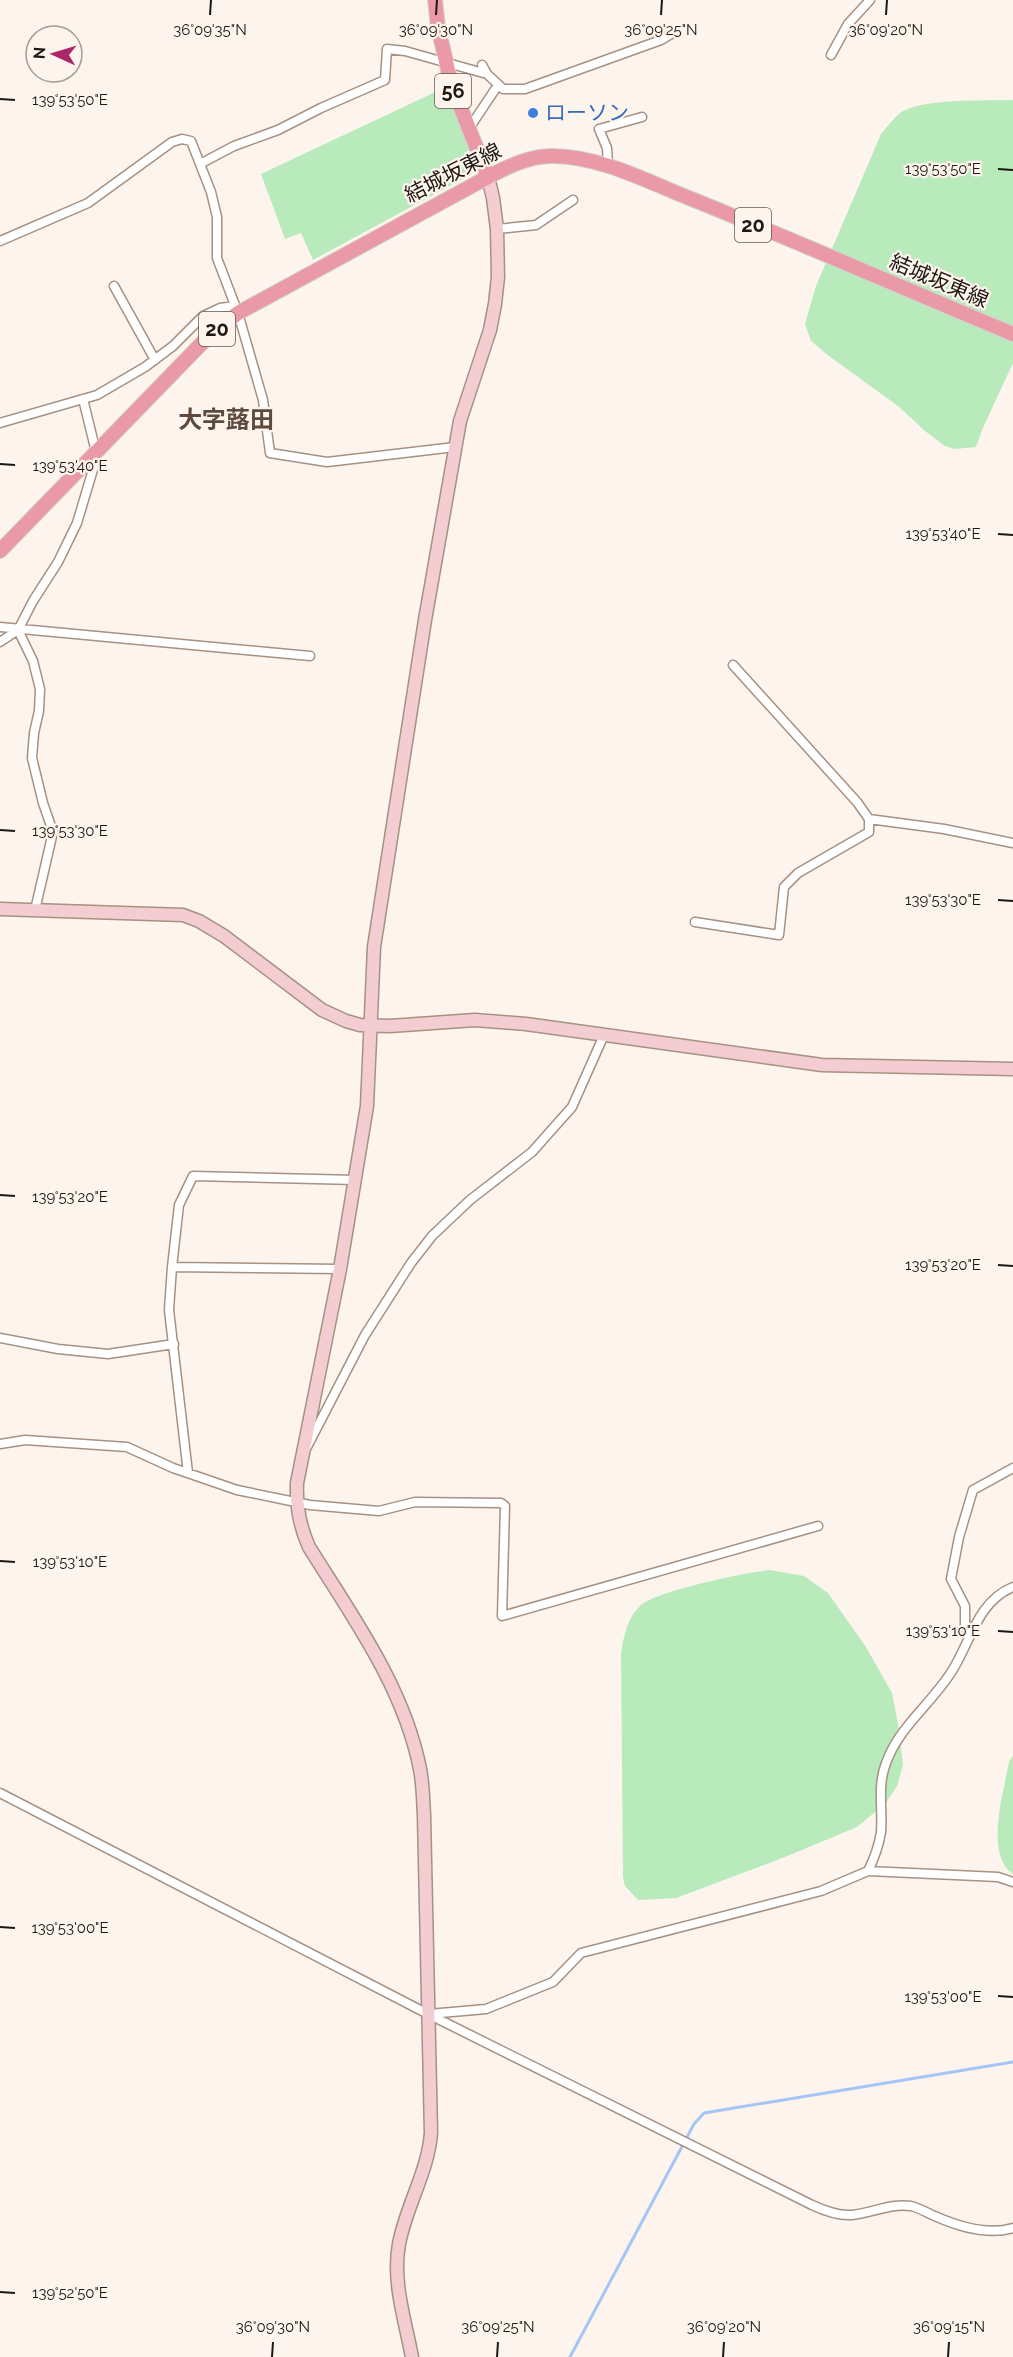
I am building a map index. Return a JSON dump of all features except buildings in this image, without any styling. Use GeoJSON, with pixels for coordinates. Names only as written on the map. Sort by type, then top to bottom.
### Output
{"type":"FeatureCollection","features":[{"type":"Feature","properties":{"kind":"main road","name":"56"},"geometry":{"type":"LineString","coordinates":[[435,0],[445,62],[468,130],[488,177]]}},
{"type":"Feature","properties":{"kind":"main road","name":"結城坂東線"},"geometry":{"type":"LineString","coordinates":[[0,551],[204,340],[236,310],[488,177],[517,164],[543,156],[575,158],[608,166],[1013,334]]}},
{"type":"Feature","properties":{"kind":"street"},"geometry":{"type":"LineString","coordinates":[[831,55],[848,24],[870,0]]}},
{"type":"Feature","properties":{"kind":"street"},"geometry":{"type":"LineString","coordinates":[[482,65],[487,74],[503,89],[525,89],[661,40],[676,31]]}},
{"type":"Feature","properties":{"kind":"street"},"geometry":{"type":"LineString","coordinates":[[200,164],[234,146],[278,130],[321,108],[381,83],[386,77],[387,49],[405,51],[487,74]]}},
{"type":"Feature","properties":{"kind":"street"},"geometry":{"type":"LineString","coordinates":[[468,130],[498,85]]}},
{"type":"Feature","properties":{"kind":"street"},"geometry":{"type":"LineString","coordinates":[[608,166],[607,148],[599,129],[642,117]]}},
{"type":"Feature","properties":{"kind":"street"},"geometry":{"type":"LineString","coordinates":[[0,241],[88,203],[172,142],[182,139],[190,141],[217,217],[219,267],[236,310],[263,400],[270,453],[327,462],[455,447]]}},
{"type":"Feature","properties":{"kind":"street"},"geometry":{"type":"LineString","coordinates":[[412,2357],[397,2275],[397,2260],[400,2241],[430,2147],[423,1798],[417,1755],[406,1719],[392,1686],[309,1547],[302,1532],[296,1503],[302,1458],[356,1180],[367,1106],[374,947],[425,620],[460,422],[490,330],[495,304],[498,277],[497,229],[488,177]]}},
{"type":"Feature","properties":{"kind":"street"},"geometry":{"type":"LineString","coordinates":[[497,229],[536,225],[573,200]]}},
{"type":"Feature","properties":{"kind":"street"},"geometry":{"type":"LineString","coordinates":[[114,286],[155,360]]}},
{"type":"Feature","properties":{"kind":"street"},"geometry":{"type":"LineString","coordinates":[[0,423],[97,395],[155,360],[203,316],[220,308],[236,310]]}},
{"type":"Feature","properties":{"kind":"street"},"geometry":{"type":"LineString","coordinates":[[0,642],[18,630],[58,562],[77,523],[95,463],[96,452],[83,399]]}},
{"type":"Feature","properties":{"kind":"street"},"geometry":{"type":"LineString","coordinates":[[0,627],[310,656]]}},
{"type":"Feature","properties":{"kind":"street"},"geometry":{"type":"LineString","coordinates":[[18,630],[33,661],[40,689],[32,758],[43,803],[54,831],[35,910]]}},
{"type":"Feature","properties":{"kind":"street"},"geometry":{"type":"LineString","coordinates":[[695,922],[779,934],[784,887],[798,873],[868,832],[868,819],[857,802],[733,665]]}},
{"type":"Feature","properties":{"kind":"street"},"geometry":{"type":"LineString","coordinates":[[868,819],[944,829],[1013,843]]}},
{"type":"Feature","properties":{"kind":"street"},"geometry":{"type":"LineString","coordinates":[[0,909],[183,915],[200,921],[224,936],[322,1010],[346,1021],[370,1026],[475,1020],[526,1024],[822,1065],[1013,1070]]}},
{"type":"Feature","properties":{"kind":"street"},"geometry":{"type":"LineString","coordinates":[[302,1458],[365,1335],[411,1263],[432,1236],[470,1200],[532,1152],[572,1107],[604,1035]]}},
{"type":"Feature","properties":{"kind":"street"},"geometry":{"type":"LineString","coordinates":[[188,1473],[169,1310],[179,1205],[193,1176],[356,1180]]}},
{"type":"Feature","properties":{"kind":"street"},"geometry":{"type":"LineString","coordinates":[[172,1267],[340,1269]]}},
{"type":"Feature","properties":{"kind":"street"},"geometry":{"type":"LineString","coordinates":[[0,1338],[58,1349],[108,1354],[174,1344]]}},
{"type":"Feature","properties":{"kind":"street"},"geometry":{"type":"LineString","coordinates":[[0,1444],[25,1440],[127,1447],[173,1468],[237,1490],[296,1503],[379,1511],[415,1502],[495,1501],[506,1506],[502,1616],[818,1526]]}},
{"type":"Feature","properties":{"kind":"street"},"geometry":{"type":"LineString","coordinates":[[969,1634],[966,1626],[965,1606],[951,1579],[959,1537],[973,1490],[1013,1468]]}},
{"type":"Feature","properties":{"kind":"street"},"geometry":{"type":"LineString","coordinates":[[868,1871],[880,1839],[880,1800],[886,1763],[900,1734],[949,1676],[977,1620],[1003,1591],[1013,1587]]}},
{"type":"Feature","properties":{"kind":"street"},"geometry":{"type":"LineString","coordinates":[[0,1793],[428,2014],[829,2212],[853,2215],[885,2206],[913,2206],[941,2219],[982,2231],[999,2232],[1013,2229]]}},
{"type":"Feature","properties":{"kind":"street"},"geometry":{"type":"LineString","coordinates":[[428,2014],[486,2009],[553,1982],[581,1953],[820,1891],[868,1871],[998,1877],[1013,1882]]}},
{"type":"Feature","properties":{"kind":"green space"},"geometry":{"type":"Polygon","coordinates":[[[448,86],[469,150],[466,153],[473,169],[472,174],[313,260],[301,233],[285,239],[261,174],[448,86]]]}},
{"type":"Feature","properties":{"kind":"green space"},"geometry":{"type":"Polygon","coordinates":[[[1013,100],[1013,363],[976,447],[954,449],[945,446],[925,431],[898,406],[811,341],[805,324],[816,286],[881,134],[892,120],[910,108],[923,105],[954,101],[1013,100]]]}},
{"type":"Feature","properties":{"kind":"green space"},"geometry":{"type":"Polygon","coordinates":[[[770,1570],[804,1576],[828,1593],[866,1647],[892,1693],[903,1765],[897,1786],[886,1803],[857,1827],[676,1898],[638,1900],[625,1886],[623,1877],[621,1653],[627,1628],[632,1616],[640,1606],[663,1594],[723,1578],[770,1570]]]}},
{"type":"Feature","properties":{"kind":"green space"},"geometry":{"type":"Polygon","coordinates":[[[1013,1755],[1013,1874],[1004,1865],[999,1853],[998,1822],[1009,1762],[1013,1755]]]}},
{"type":"Feature","properties":{"kind":"waterway"},"geometry":{"type":"LineString","coordinates":[[570,2357],[694,2124],[704,2113],[1013,2062]]}},
{"type":"Feature","properties":{"kind":"place","name":"ローソン"},"geometry":{"type":"Point","coordinates":[533,113]}},
{"type":"Feature","properties":{"kind":"district","name":"大字蕗田"},"geometry":{"type":"Point","coordinates":[226,420]}}]}
